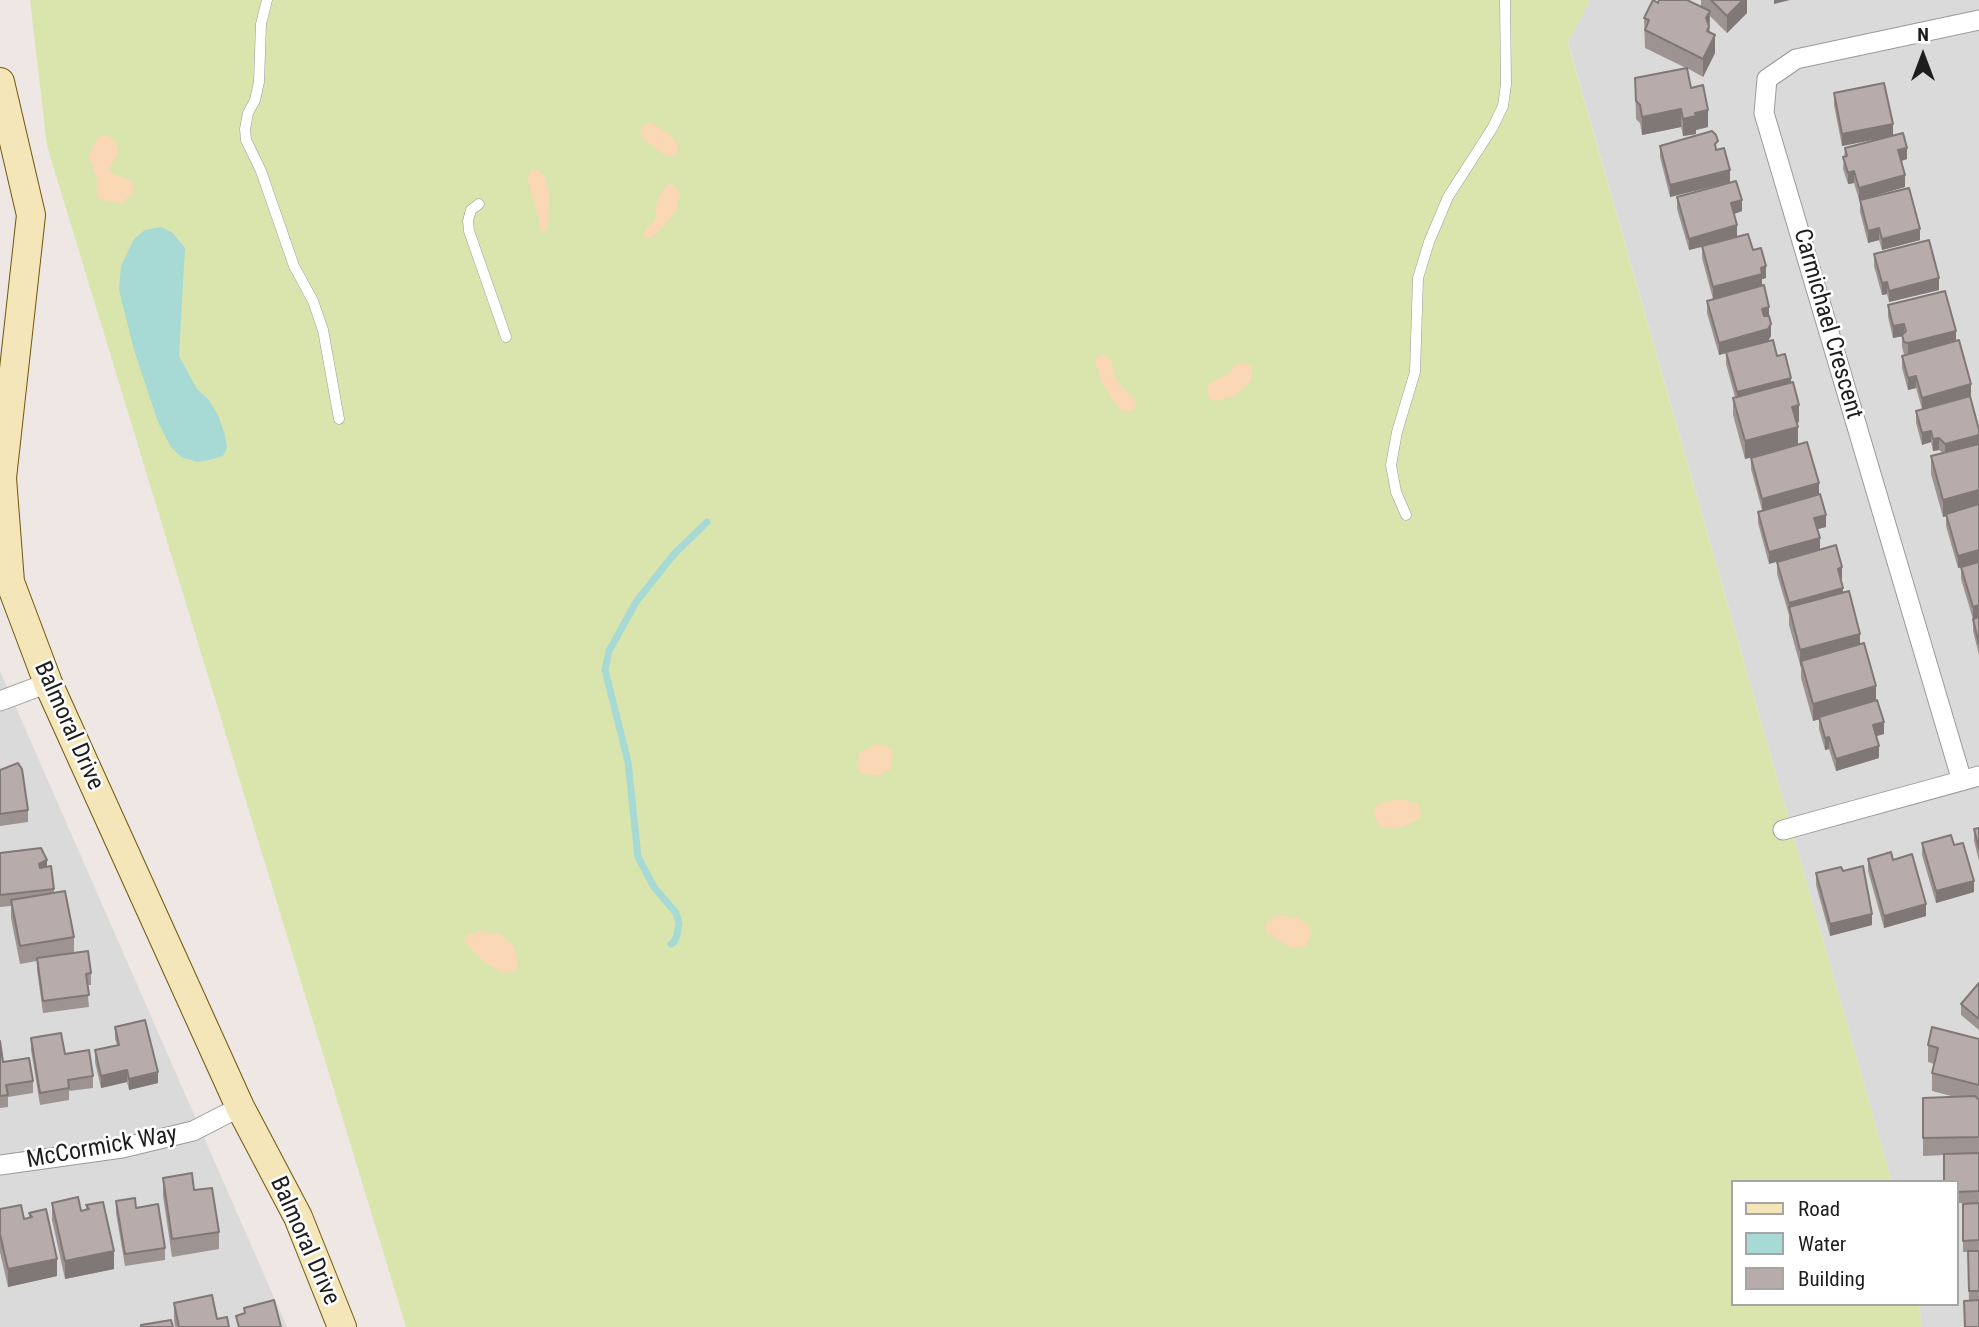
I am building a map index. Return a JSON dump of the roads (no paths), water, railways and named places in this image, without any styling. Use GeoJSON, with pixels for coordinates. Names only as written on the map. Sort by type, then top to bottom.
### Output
{"type":"FeatureCollection","features":[{"type":"Feature","properties":{"kind":"street","name":"Carmichael Crescent"},"geometry":{"type":"LineString","coordinates":[[1971,779],[1764,113],[1767,79],[1796,59],[1979,20]]}},
{"type":"Feature","properties":{"kind":"street","name":"Balmoral Drive"},"geometry":{"type":"LineString","coordinates":[[0,82],[32,215],[2,478],[10,582],[48,683],[240,1107],[298,1217],[342,1327]]}},
{"type":"Feature","properties":{"kind":"street"},"geometry":{"type":"LineString","coordinates":[[0,701],[48,683]]}},
{"type":"Feature","properties":{"kind":"street"},"geometry":{"type":"LineString","coordinates":[[1783,830],[1971,779]]}},
{"type":"Feature","properties":{"kind":"street","name":"McCormick Way"},"geometry":{"type":"LineString","coordinates":[[0,1165],[122,1148],[193,1130],[240,1107]]}},
{"type":"Feature","properties":{"kind":"lane"},"geometry":{"type":"LineString","coordinates":[[267,0],[261,24],[259,82],[255,100],[248,113],[246,140],[261,171],[294,266],[313,301],[323,330],[339,419]]}},
{"type":"Feature","properties":{"kind":"lane"},"geometry":{"type":"LineString","coordinates":[[1406,515],[1396,492],[1391,465],[1397,432],[1415,372],[1418,278],[1429,242],[1448,197],[1493,127],[1503,106],[1506,85],[1505,0]]}},
{"type":"Feature","properties":{"kind":"lane"},"geometry":{"type":"LineString","coordinates":[[479,204],[471,210],[469,230],[506,337]]}},
{"type":"Feature","properties":{"kind":"water"},"geometry":{"type":"Polygon","coordinates":[[[160,227],[172,232],[185,248],[179,356],[197,389],[209,400],[218,415],[225,435],[227,448],[223,456],[210,460],[198,462],[181,457],[171,447],[158,422],[134,350],[119,290],[121,266],[134,239],[145,230],[160,227]]]}},
{"type":"Feature","properties":{"kind":"waterway"},"geometry":{"type":"LineString","coordinates":[[671,944],[677,935],[679,923],[676,913],[654,887],[638,857],[628,762],[605,670],[609,651],[636,602],[674,554],[707,522]]}}]}
